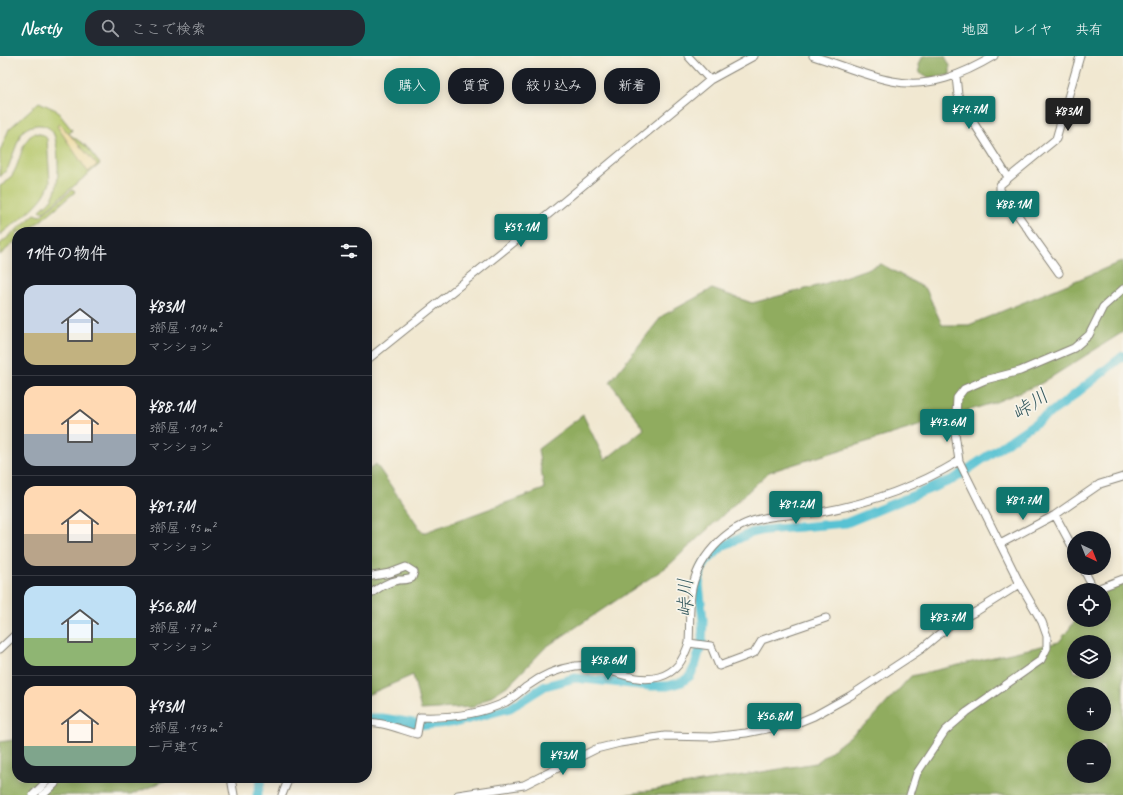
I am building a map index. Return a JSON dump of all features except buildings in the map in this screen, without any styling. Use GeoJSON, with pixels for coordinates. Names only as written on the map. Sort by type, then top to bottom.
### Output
{"type":"FeatureCollection","features":[{"type":"Feature","properties":{"kind":"street"},"geometry":{"type":"LineString","coordinates":[[688,56],[710,80]]}},
{"type":"Feature","properties":{"kind":"street"},"geometry":{"type":"LineString","coordinates":[[372,356],[600,172],[710,80],[754,56]]}},
{"type":"Feature","properties":{"kind":"street"},"geometry":{"type":"LineString","coordinates":[[813,56],[893,82],[924,82],[956,76],[994,56]]}},
{"type":"Feature","properties":{"kind":"street"},"geometry":{"type":"LineString","coordinates":[[1059,273],[1000,190],[1000,185],[1056,139],[1080,56]]}},
{"type":"Feature","properties":{"kind":"street"},"geometry":{"type":"LineString","coordinates":[[956,76],[958,95],[1008,177]]}},
{"type":"Feature","properties":{"kind":"street"},"geometry":{"type":"LineString","coordinates":[[910,795],[917,773],[944,731],[973,707],[1040,660],[1047,648],[1047,636],[1042,622],[1020,584],[959,461],[955,423],[956,398],[964,389],[984,380],[1020,371],[1074,348],[1089,335],[1103,307],[1123,289]]}},
{"type":"Feature","properties":{"kind":"street"},"geometry":{"type":"LineString","coordinates":[[372,722],[416,734],[420,717],[447,718],[475,713],[507,701],[544,675],[559,669],[578,666],[598,668],[634,679],[649,680],[665,675],[677,669],[684,657],[689,643],[691,594],[700,566],[709,552],[725,535],[746,523],[762,518],[821,512],[900,491],[935,476],[959,461]]}},
{"type":"Feature","properties":{"kind":"street"},"geometry":{"type":"LineString","coordinates":[[1000,544],[1055,515],[1100,484],[1123,477]]}},
{"type":"Feature","properties":{"kind":"street"},"geometry":{"type":"LineString","coordinates":[[1055,515],[1067,537]]}},
{"type":"Feature","properties":{"kind":"street"},"geometry":{"type":"LineString","coordinates":[[372,576],[390,573],[406,567],[414,572],[412,578],[388,583],[372,592]]}},
{"type":"Feature","properties":{"kind":"street"},"geometry":{"type":"LineString","coordinates":[[1086,575],[1094,590],[1123,579]]}},
{"type":"Feature","properties":{"kind":"street"},"geometry":{"type":"LineString","coordinates":[[458,795],[524,785],[596,749],[620,743],[664,736],[711,737],[739,734],[796,723],[814,716],[850,696],[920,650],[950,625],[1020,584]]}},
{"type":"Feature","properties":{"kind":"street"},"geometry":{"type":"LineString","coordinates":[[689,643],[711,646],[719,666],[754,653],[762,640],[826,618]]}},
{"type":"Feature","properties":{"kind":"street"},"geometry":{"type":"LineString","coordinates":[[0,649],[12,638]]}},
{"type":"Feature","properties":{"kind":"street"},"geometry":{"type":"LineString","coordinates":[[33,795],[45,783]]}},
{"type":"Feature","properties":{"kind":"street"},"geometry":{"type":"LineString","coordinates":[[43,795],[55,783]]}},
{"type":"Feature","properties":{"kind":"street"},"geometry":{"type":"LineString","coordinates":[[232,783],[234,795]]}},
{"type":"Feature","properties":{"kind":"street"},"geometry":{"type":"LineString","coordinates":[[282,795],[288,783]]}},
{"type":"Feature","properties":{"kind":"green space"},"geometry":{"type":"Polygon","coordinates":[[[923,56],[945,56],[950,66],[950,75],[928,78],[920,73],[919,64],[923,56]]]}},
{"type":"Feature","properties":{"kind":"green space"},"geometry":{"type":"Polygon","coordinates":[[[39,102],[56,110],[72,130],[69,134],[86,146],[100,164],[43,212],[40,210],[53,197],[58,177],[58,160],[55,138],[53,132],[49,128],[35,125],[25,129],[21,133],[8,168],[0,177],[0,151],[9,129],[39,102]]]}},
{"type":"Feature","properties":{"kind":"green space"},"geometry":{"type":"Polygon","coordinates":[[[35,133],[44,135],[47,139],[50,182],[47,190],[36,205],[0,235],[0,186],[8,181],[13,174],[25,143],[29,137],[35,133]]]}},
{"type":"Feature","properties":{"kind":"green space"},"geometry":{"type":"Polygon","coordinates":[[[72,190],[75,192],[33,227],[20,227],[35,214],[40,216],[72,190]]]}},
{"type":"Feature","properties":{"kind":"green space"},"geometry":{"type":"Polygon","coordinates":[[[12,234],[12,244],[0,255],[0,244],[12,234]]]}},
{"type":"Feature","properties":{"kind":"green space"},"geometry":{"type":"Polygon","coordinates":[[[1123,261],[1123,332],[1042,383],[996,402],[769,472],[668,566],[546,647],[510,684],[474,707],[421,710],[413,675],[372,693],[372,467],[376,464],[423,533],[544,489],[538,449],[583,415],[605,460],[644,429],[610,382],[662,316],[712,289],[752,303],[821,285],[881,264],[926,289],[942,325],[969,325],[1123,261]]]}},
{"type":"Feature","properties":{"kind":"green space"},"geometry":{"type":"Polygon","coordinates":[[[1123,583],[1123,795],[623,795],[816,763],[872,719],[911,676],[1059,642],[1071,627],[1111,627],[1111,588],[1123,583]]]}},
{"type":"Feature","properties":{"kind":"green space"},"geometry":{"type":"Polygon","coordinates":[[[12,740],[12,783],[159,783],[131,795],[0,795],[0,742],[12,740]]]}},
{"type":"Feature","properties":{"kind":"sand"},"geometry":{"type":"Polygon","coordinates":[[[60,124],[97,165],[88,172],[57,126],[60,124]]]}},
{"type":"Feature","properties":{"kind":"waterway","name":"峠川"},"geometry":{"type":"LineString","coordinates":[[372,718],[382,718],[426,725],[458,722],[510,708],[545,686],[575,678],[650,686],[668,686],[682,682],[690,676],[695,666],[702,642],[703,620],[699,585],[701,570],[706,562],[723,546],[751,533],[765,530],[846,523],[954,479],[1063,404],[1123,356]]}},
{"type":"Feature","properties":{"kind":"waterway","name":"峠川"},"geometry":{"type":"LineString","coordinates":[[257,795],[261,783]]}}]}
